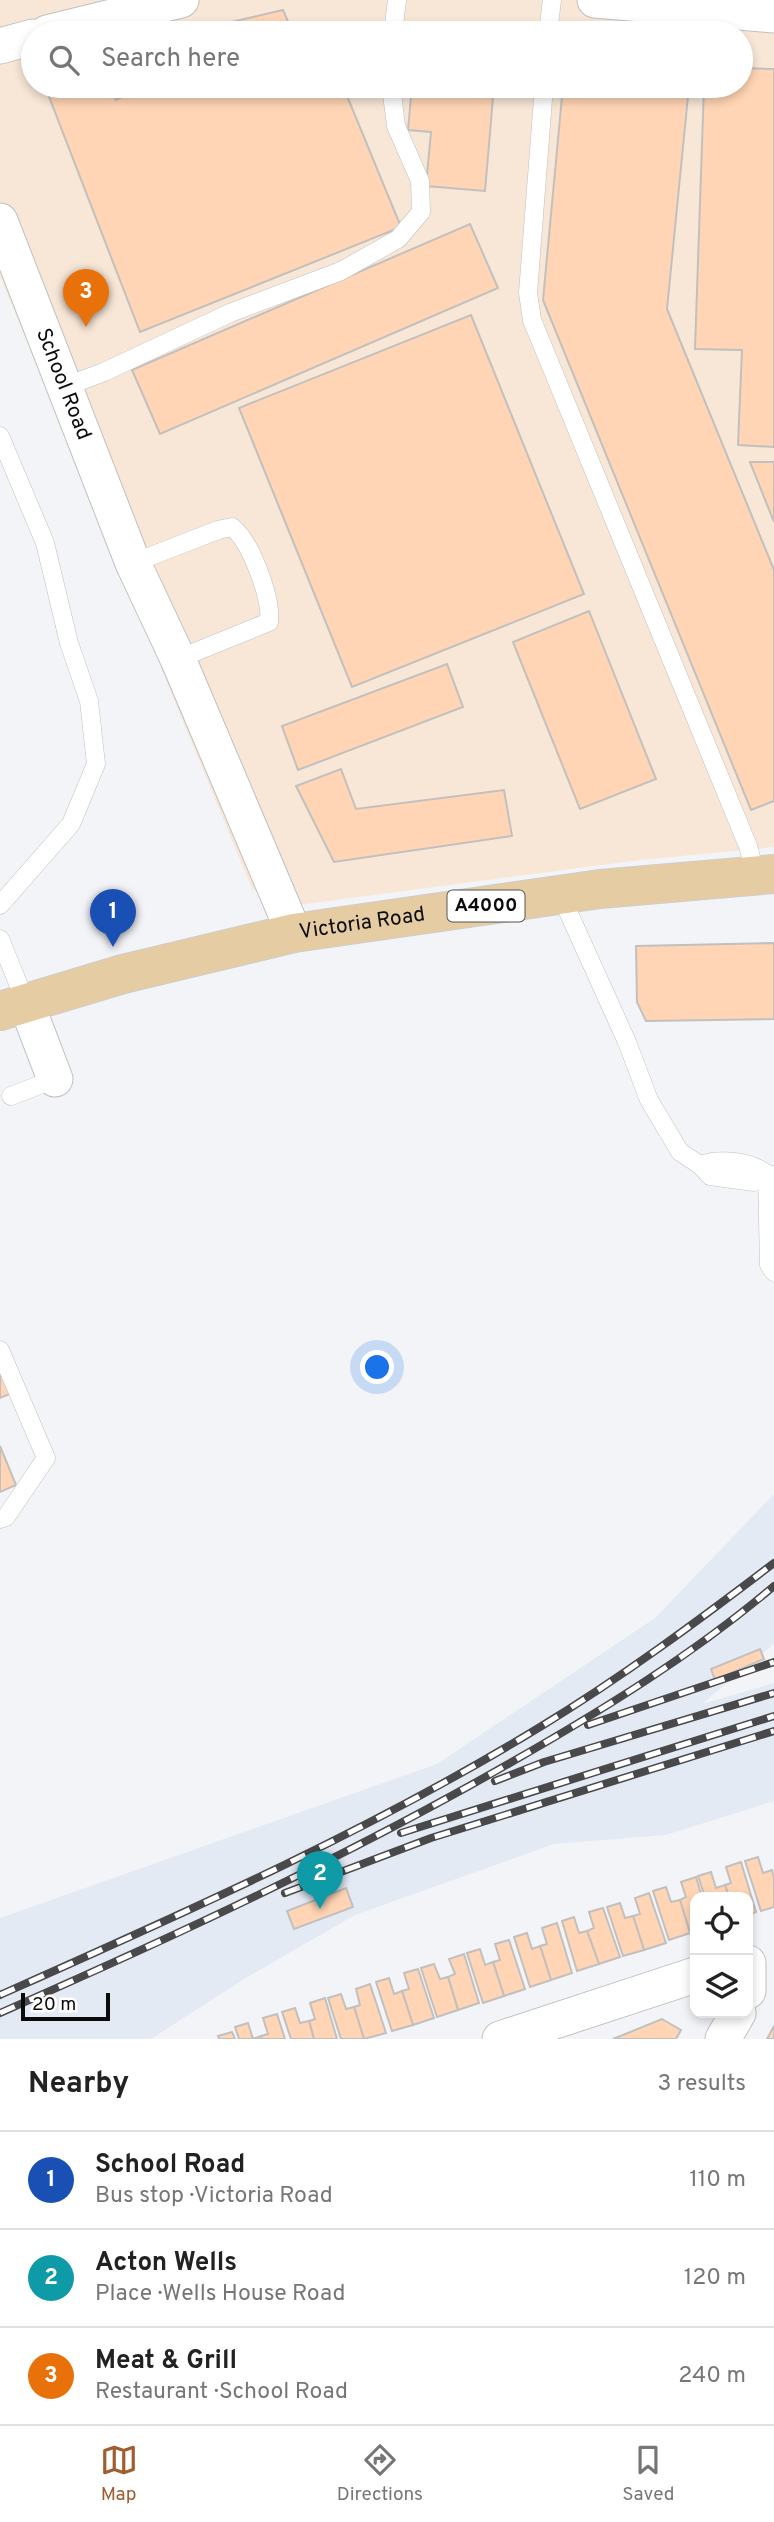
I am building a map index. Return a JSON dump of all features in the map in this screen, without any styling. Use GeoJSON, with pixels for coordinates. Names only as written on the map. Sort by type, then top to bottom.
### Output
{"type":"FeatureCollection","features":[{"type":"Feature","properties":{"kind":"main road","name":"Victoria Road"},"geometry":{"type":"LineString","coordinates":[[13,1007],[122,974],[294,933],[561,896],[765,875]]}},
{"type":"Feature","properties":{"kind":"street"},"geometry":{"type":"LineString","coordinates":[[96,21],[181,0]]}},
{"type":"Feature","properties":{"kind":"street"},"geometry":{"type":"LineString","coordinates":[[595,0],[774,15]]}},
{"type":"Feature","properties":{"kind":"street"},"geometry":{"type":"LineString","coordinates":[[0,46],[21,40]]}},
{"type":"Feature","properties":{"kind":"street","name":"School Road"},"geometry":{"type":"LineString","coordinates":[[0,221],[133,563],[178,659],[294,933]]}},
{"type":"Feature","properties":{"kind":"street"},"geometry":{"type":"LineString","coordinates":[[13,1007],[55,1079]]}},
{"type":"Feature","properties":{"kind":"street"},"geometry":{"type":"LineString","coordinates":[[753,1958],[774,1950]]}},
{"type":"Feature","properties":{"kind":"street"},"geometry":{"type":"LineString","coordinates":[[500,2039],[690,1977]]}},
{"type":"Feature","properties":{"kind":"street"},"geometry":{"type":"LineString","coordinates":[[723,2039],[735,2018]]}},
{"type":"Feature","properties":{"kind":"lane"},"geometry":{"type":"LineString","coordinates":[[394,21],[397,0]]}},
{"type":"Feature","properties":{"kind":"lane"},"geometry":{"type":"LineString","coordinates":[[549,21],[552,0]]}},
{"type":"Feature","properties":{"kind":"lane"},"geometry":{"type":"LineString","coordinates":[[64,387],[104,372],[230,313],[341,271],[398,239],[421,212],[420,181],[396,126],[392,98]]}},
{"type":"Feature","properties":{"kind":"lane"},"geometry":{"type":"LineString","coordinates":[[543,98],[528,293],[532,320],[748,846],[765,875]]}},
{"type":"Feature","properties":{"kind":"lane"},"geometry":{"type":"LineString","coordinates":[[0,436],[45,543],[69,643],[89,701],[96,764],[71,824],[0,905]]}},
{"type":"Feature","properties":{"kind":"lane"},"geometry":{"type":"LineString","coordinates":[[133,563],[232,527],[246,544],[271,608],[269,622],[178,659]]}},
{"type":"Feature","properties":{"kind":"lane"},"geometry":{"type":"LineString","coordinates":[[561,896],[627,1042],[649,1100],[680,1152],[700,1165],[711,1161],[755,1165],[771,1175],[769,1265],[774,1272]]}},
{"type":"Feature","properties":{"kind":"lane"},"geometry":{"type":"LineString","coordinates":[[0,939],[13,1007]]}},
{"type":"Feature","properties":{"kind":"lane"},"geometry":{"type":"LineString","coordinates":[[11,1096],[55,1079]]}},
{"type":"Feature","properties":{"kind":"lane"},"geometry":{"type":"LineString","coordinates":[[0,1350],[46,1458],[6,1517],[0,1519]]}},
{"type":"Feature","properties":{"kind":"shaded area"},"geometry":{"type":"Polygon","coordinates":[[[0,0],[774,0],[774,847],[640,860],[298,905],[252,889],[0,276],[0,0]]]}},
{"type":"Feature","properties":{"kind":"shaded area"},"geometry":{"type":"Polygon","coordinates":[[[774,1494],[774,1644],[702,1704],[774,1683],[774,1801],[666,1835],[554,1844],[355,1915],[244,1979],[151,2039],[0,2039],[0,1918],[437,1764],[655,1618],[774,1494]]]}},
{"type":"Feature","properties":{"kind":"building"},"geometry":{"type":"Polygon","coordinates":[[[283,10],[288,21],[236,21],[283,10]]]}},
{"type":"Feature","properties":{"kind":"building"},"geometry":{"type":"Polygon","coordinates":[[[753,68],[774,69],[774,447],[738,445],[742,350],[695,349],[704,98],[753,98],[753,68]]]}},
{"type":"Feature","properties":{"kind":"building"},"geometry":{"type":"Polygon","coordinates":[[[50,98],[348,98],[401,227],[140,332],[50,98]]]}},
{"type":"Feature","properties":{"kind":"building"},"geometry":{"type":"Polygon","coordinates":[[[411,98],[493,98],[485,191],[426,186],[431,132],[408,130],[411,98]]]}},
{"type":"Feature","properties":{"kind":"building"},"geometry":{"type":"Polygon","coordinates":[[[562,98],[688,98],[667,309],[774,570],[774,801],[751,810],[543,300],[562,98]]]}},
{"type":"Feature","properties":{"kind":"building"},"geometry":{"type":"Polygon","coordinates":[[[470,224],[498,288],[160,434],[132,370],[470,224]]]}},
{"type":"Feature","properties":{"kind":"building"},"geometry":{"type":"Polygon","coordinates":[[[471,315],[584,594],[352,687],[239,408],[471,315]]]}},
{"type":"Feature","properties":{"kind":"building"},"geometry":{"type":"Polygon","coordinates":[[[750,462],[774,462],[774,522],[750,462]]]}},
{"type":"Feature","properties":{"kind":"building"},"geometry":{"type":"Polygon","coordinates":[[[589,611],[656,779],[580,809],[513,642],[589,611]]]}},
{"type":"Feature","properties":{"kind":"building"},"geometry":{"type":"Polygon","coordinates":[[[447,664],[463,707],[298,770],[282,726],[447,664]]]}},
{"type":"Feature","properties":{"kind":"building"},"geometry":{"type":"Polygon","coordinates":[[[341,769],[356,809],[504,790],[512,836],[334,862],[296,786],[341,769]]]}},
{"type":"Feature","properties":{"kind":"building"},"geometry":{"type":"Polygon","coordinates":[[[774,943],[774,1019],[646,1021],[637,1002],[636,946],[774,943]]]}},
{"type":"Feature","properties":{"kind":"building"},"geometry":{"type":"Polygon","coordinates":[[[0,1366],[12,1393],[0,1398],[0,1366]]]}},
{"type":"Feature","properties":{"kind":"building"},"geometry":{"type":"Polygon","coordinates":[[[0,1446],[16,1485],[0,1492],[0,1446]]]}},
{"type":"Feature","properties":{"kind":"building"},"geometry":{"type":"Polygon","coordinates":[[[760,1649],[764,1659],[715,1680],[711,1669],[760,1649]]]}},
{"type":"Feature","properties":{"kind":"building"},"geometry":{"type":"Polygon","coordinates":[[[758,1857],[763,1873],[772,1870],[774,1878],[774,1907],[761,1911],[745,1861],[758,1857]]]}},
{"type":"Feature","properties":{"kind":"building"},"geometry":{"type":"Polygon","coordinates":[[[741,1862],[750,1892],[727,1892],[725,1885],[731,1883],[726,1867],[741,1862]]]}},
{"type":"Feature","properties":{"kind":"building"},"geometry":{"type":"Polygon","coordinates":[[[711,1872],[716,1888],[725,1885],[727,1892],[703,1892],[698,1876],[711,1872]]]}},
{"type":"Feature","properties":{"kind":"building"},"geometry":{"type":"Polygon","coordinates":[[[696,1877],[700,1892],[690,1892],[690,1933],[680,1900],[686,1897],[681,1882],[696,1877]]]}},
{"type":"Feature","properties":{"kind":"building"},"geometry":{"type":"Polygon","coordinates":[[[666,1887],[671,1902],[680,1900],[690,1933],[669,1940],[653,1891],[666,1887]]]}},
{"type":"Feature","properties":{"kind":"building"},"geometry":{"type":"Polygon","coordinates":[[[346,1888],[353,1907],[294,1929],[287,1911],[346,1888]]]}},
{"type":"Feature","properties":{"kind":"building"},"geometry":{"type":"Polygon","coordinates":[[[649,1893],[666,1943],[644,1950],[633,1916],[640,1914],[635,1898],[649,1893]]]}},
{"type":"Feature","properties":{"kind":"building"},"geometry":{"type":"Polygon","coordinates":[[[620,1903],[625,1918],[633,1916],[644,1950],[623,1956],[607,1907],[620,1903]]]}},
{"type":"Feature","properties":{"kind":"building"},"geometry":{"type":"Polygon","coordinates":[[[603,1908],[620,1957],[599,1964],[587,1931],[594,1928],[589,1912],[603,1908]]]}},
{"type":"Feature","properties":{"kind":"building"},"geometry":{"type":"Polygon","coordinates":[[[574,1917],[579,1933],[587,1931],[599,1964],[577,1971],[562,1921],[574,1917]]]}},
{"type":"Feature","properties":{"kind":"building"},"geometry":{"type":"Polygon","coordinates":[[[557,1923],[572,1973],[551,1980],[540,1946],[547,1944],[542,1928],[557,1923]]]}},
{"type":"Feature","properties":{"kind":"building"},"geometry":{"type":"Polygon","coordinates":[[[527,1933],[532,1949],[540,1946],[551,1980],[530,1987],[514,1937],[527,1933]]]}},
{"type":"Feature","properties":{"kind":"building"},"geometry":{"type":"Polygon","coordinates":[[[509,1940],[525,1989],[504,1996],[493,1962],[500,1960],[495,1944],[509,1940]]]}},
{"type":"Feature","properties":{"kind":"building"},"geometry":{"type":"Polygon","coordinates":[[[480,1949],[485,1965],[493,1962],[504,1996],[483,2003],[467,1953],[480,1949]]]}},
{"type":"Feature","properties":{"kind":"building"},"geometry":{"type":"Polygon","coordinates":[[[464,1954],[479,2003],[458,2010],[448,1977],[455,1974],[449,1959],[464,1954]]]}},
{"type":"Feature","properties":{"kind":"building"},"geometry":{"type":"Polygon","coordinates":[[[434,1964],[440,1979],[448,1977],[458,2010],[437,2017],[421,1968],[434,1964]]]}},
{"type":"Feature","properties":{"kind":"building"},"geometry":{"type":"Polygon","coordinates":[[[418,1969],[434,2018],[413,2025],[402,1991],[409,1989],[404,1973],[418,1969]]]}},
{"type":"Feature","properties":{"kind":"building"},"geometry":{"type":"Polygon","coordinates":[[[389,1978],[394,1994],[402,1991],[413,2025],[392,2031],[376,1982],[389,1978]]]}},
{"type":"Feature","properties":{"kind":"building"},"geometry":{"type":"Polygon","coordinates":[[[370,1984],[386,2033],[364,2039],[354,2007],[360,2005],[356,1989],[370,1984]]]}},
{"type":"Feature","properties":{"kind":"building"},"geometry":{"type":"Polygon","coordinates":[[[341,1994],[346,2009],[354,2007],[364,2039],[341,2039],[328,1998],[341,1994]]]}},
{"type":"Feature","properties":{"kind":"building"},"geometry":{"type":"Polygon","coordinates":[[[325,1998],[337,2039],[314,2039],[309,2021],[315,2019],[310,2003],[325,1998]]]}},
{"type":"Feature","properties":{"kind":"building"},"geometry":{"type":"Polygon","coordinates":[[[295,2008],[300,2023],[309,2021],[314,2039],[291,2039],[282,2012],[295,2008]]]}},
{"type":"Feature","properties":{"kind":"building"},"geometry":{"type":"Polygon","coordinates":[[[277,2014],[285,2039],[262,2039],[261,2036],[268,2034],[263,2018],[277,2014]]]}},
{"type":"Feature","properties":{"kind":"building"},"geometry":{"type":"Polygon","coordinates":[[[662,2019],[681,2030],[676,2039],[613,2039],[662,2019]]]}},
{"type":"Feature","properties":{"kind":"building"},"geometry":{"type":"Polygon","coordinates":[[[248,2023],[253,2039],[239,2039],[235,2027],[248,2023]]]}},
{"type":"Feature","properties":{"kind":"building"},"geometry":{"type":"Polygon","coordinates":[[[774,2026],[774,2039],[767,2039],[774,2026]]]}},
{"type":"Feature","properties":{"kind":"building"},"geometry":{"type":"Polygon","coordinates":[[[232,2032],[235,2039],[219,2039],[218,2036],[232,2032]]]}},
{"type":"Feature","properties":{"kind":"railway"},"geometry":{"type":"LineString","coordinates":[[0,1995],[274,1870],[409,1802],[540,1727],[600,1688],[774,1563]]}},
{"type":"Feature","properties":{"kind":"railway"},"geometry":{"type":"LineString","coordinates":[[0,2013],[258,1895],[448,1798],[646,1680],[712,1635],[774,1586]]}},
{"type":"Feature","properties":{"kind":"railway"},"geometry":{"type":"LineString","coordinates":[[588,1725],[774,1662]]}},
{"type":"Feature","properties":{"kind":"railway"},"geometry":{"type":"LineString","coordinates":[[495,1781],[544,1762],[774,1693]]}},
{"type":"Feature","properties":{"kind":"railway"},"geometry":{"type":"LineString","coordinates":[[401,1833],[774,1716]]}},
{"type":"Feature","properties":{"kind":"railway"},"geometry":{"type":"LineString","coordinates":[[285,1893],[431,1838],[774,1731]]}},
{"type":"Feature","properties":{"kind":"place","name":"Meat & Grill"},"geometry":{"type":"Point","coordinates":[86,327]}},
{"type":"Feature","properties":{"kind":"place","name":"School Road"},"geometry":{"type":"Point","coordinates":[113,947]}},
{"type":"Feature","properties":{"kind":"place","name":"Acton Wells"},"geometry":{"type":"Point","coordinates":[320,1909]}}]}
